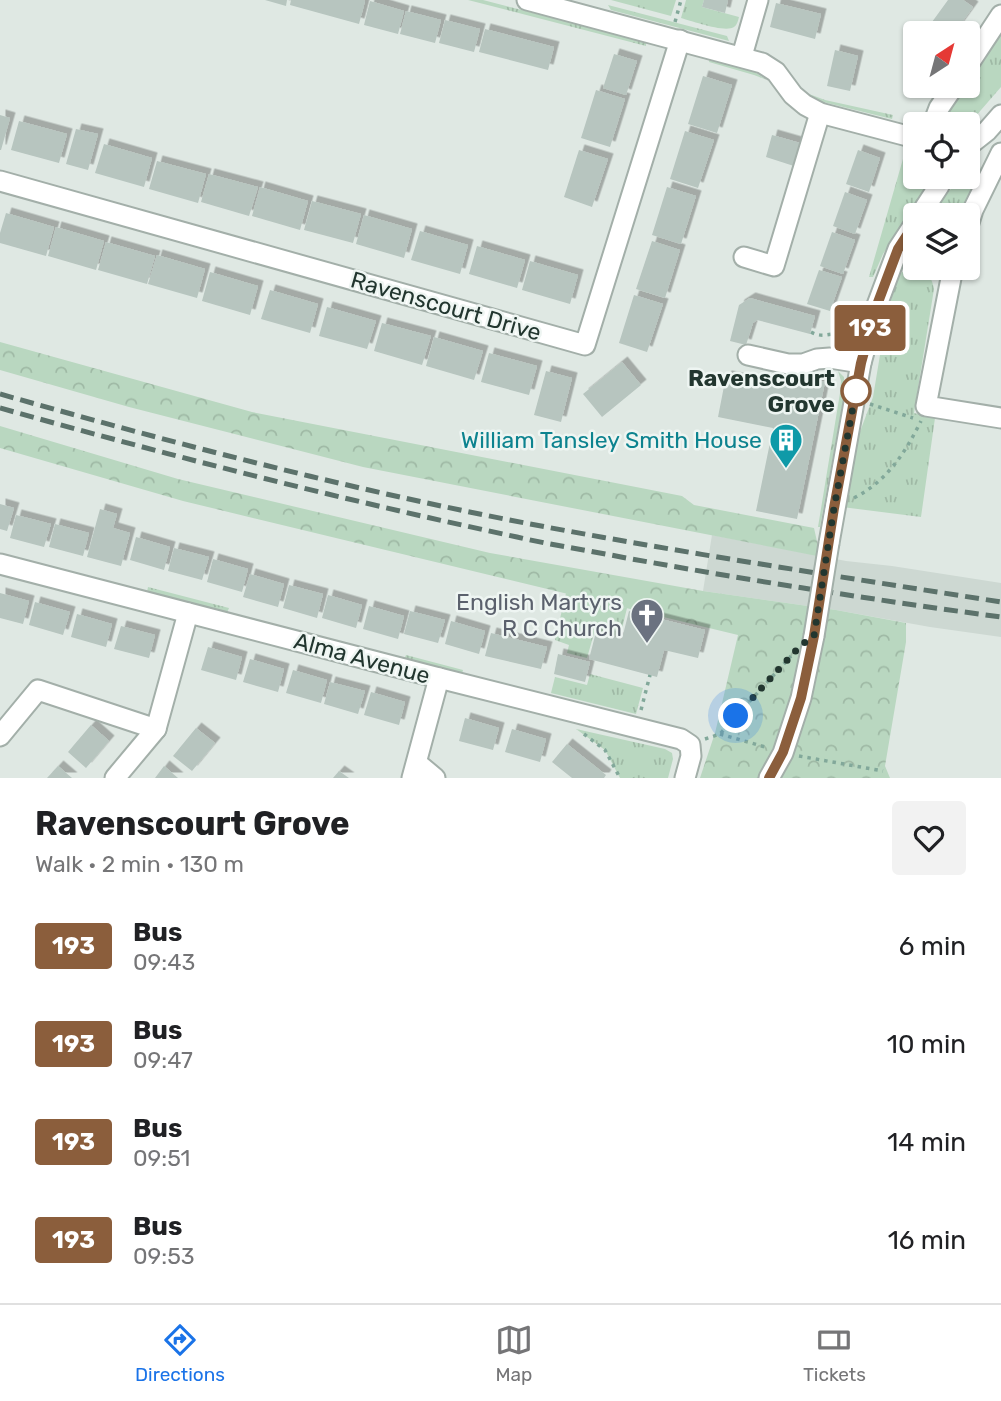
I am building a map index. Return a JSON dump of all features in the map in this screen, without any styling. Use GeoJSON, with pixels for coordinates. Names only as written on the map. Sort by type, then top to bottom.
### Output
{"type":"FeatureCollection","features":[{"type":"Feature","properties":{"kind":"street"},"geometry":{"type":"LineString","coordinates":[[527,0],[743,56],[776,72],[793,95],[820,113],[903,135]]}},
{"type":"Feature","properties":{"kind":"street"},"geometry":{"type":"LineString","coordinates":[[743,56],[758,0]]}},
{"type":"Feature","properties":{"kind":"street"},"geometry":{"type":"LineString","coordinates":[[980,47],[1001,15]]}},
{"type":"Feature","properties":{"kind":"street","name":"Ravenscourt Drive"},"geometry":{"type":"LineString","coordinates":[[0,181],[585,345],[680,40]]}},
{"type":"Feature","properties":{"kind":"street"},"geometry":{"type":"LineString","coordinates":[[744,257],[774,265],[820,113]]}},
{"type":"Feature","properties":{"kind":"street"},"geometry":{"type":"LineString","coordinates":[[994,137],[1001,115]]}},
{"type":"Feature","properties":{"kind":"street"},"geometry":{"type":"LineString","coordinates":[[976,203],[1001,153]]}},
{"type":"Feature","properties":{"kind":"street"},"geometry":{"type":"LineString","coordinates":[[769,778],[783,752],[801,698],[861,363],[877,305],[903,257]]}},
{"type":"Feature","properties":{"kind":"street"},"geometry":{"type":"LineString","coordinates":[[950,280],[924,414],[1001,418]]}},
{"type":"Feature","properties":{"kind":"street"},"geometry":{"type":"LineString","coordinates":[[748,355],[788,364],[803,364],[830,358],[861,363]]}},
{"type":"Feature","properties":{"kind":"street","name":"Alma Avenue"},"geometry":{"type":"LineString","coordinates":[[0,564],[439,678],[637,728],[689,738]]}},
{"type":"Feature","properties":{"kind":"street"},"geometry":{"type":"LineString","coordinates":[[115,778],[156,729],[188,613]]}},
{"type":"Feature","properties":{"kind":"street"},"geometry":{"type":"LineString","coordinates":[[435,778],[414,770],[439,678]]}},
{"type":"Feature","properties":{"kind":"street"},"geometry":{"type":"LineString","coordinates":[[0,736],[38,690],[156,729]]}},
{"type":"Feature","properties":{"kind":"street"},"geometry":{"type":"LineString","coordinates":[[685,778],[691,755],[689,738]]}},
{"type":"Feature","properties":{"kind":"path"},"geometry":{"type":"LineString","coordinates":[[811,332],[817,336],[851,332]]}},
{"type":"Feature","properties":{"kind":"path"},"geometry":{"type":"LineString","coordinates":[[834,508],[867,492],[880,481],[908,446],[924,414],[855,399]]}},
{"type":"Feature","properties":{"kind":"path"},"geometry":{"type":"LineString","coordinates":[[689,738],[720,733],[801,645],[814,636]]}},
{"type":"Feature","properties":{"kind":"path"},"geometry":{"type":"LineString","coordinates":[[637,728],[650,675]]}},
{"type":"Feature","properties":{"kind":"shaded area"},"geometry":{"type":"Polygon","coordinates":[[[712,535],[846,561],[1001,583],[1001,637],[703,591],[712,535]]]}},
{"type":"Feature","properties":{"kind":"green space"},"geometry":{"type":"Polygon","coordinates":[[[468,0],[483,0],[646,42],[646,46],[468,0]]]}},
{"type":"Feature","properties":{"kind":"green space"},"geometry":{"type":"Polygon","coordinates":[[[611,0],[676,0],[671,16],[611,0]]]}},
{"type":"Feature","properties":{"kind":"green space"},"geometry":{"type":"Polygon","coordinates":[[[686,0],[704,0],[702,7],[739,17],[737,23],[734,27],[723,29],[681,18],[686,0]]]}},
{"type":"Feature","properties":{"kind":"green space"},"geometry":{"type":"Polygon","coordinates":[[[608,5],[727,36],[729,41],[611,10],[608,5]]]}},
{"type":"Feature","properties":{"kind":"green space"},"geometry":{"type":"Polygon","coordinates":[[[1001,25],[1001,87],[979,112],[947,112],[955,98],[980,98],[980,57],[1001,25]]]}},
{"type":"Feature","properties":{"kind":"green space"},"geometry":{"type":"Polygon","coordinates":[[[710,58],[750,69],[767,80],[709,62],[710,58]]]}},
{"type":"Feature","properties":{"kind":"green space"},"geometry":{"type":"Polygon","coordinates":[[[809,94],[893,115],[892,119],[823,102],[809,94]]]}},
{"type":"Feature","properties":{"kind":"green space"},"geometry":{"type":"Polygon","coordinates":[[[903,159],[903,189],[928,189],[921,203],[903,203],[903,224],[883,254],[873,277],[869,277],[903,159]]]}},
{"type":"Feature","properties":{"kind":"green space"},"geometry":{"type":"Polygon","coordinates":[[[951,189],[973,189],[967,203],[940,203],[951,189]]]}},
{"type":"Feature","properties":{"kind":"green space"},"geometry":{"type":"Polygon","coordinates":[[[903,272],[903,280],[931,280],[934,289],[914,413],[935,418],[921,517],[842,507],[852,453],[873,397],[887,313],[899,273],[903,272]]]}},
{"type":"Feature","properties":{"kind":"green space"},"geometry":{"type":"Polygon","coordinates":[[[0,342],[252,412],[682,496],[694,505],[814,528],[817,556],[363,467],[129,407],[0,370],[0,342]]]}},
{"type":"Feature","properties":{"kind":"green space"},"geometry":{"type":"Polygon","coordinates":[[[838,371],[844,377],[844,396],[818,527],[840,393],[838,371]]]}},
{"type":"Feature","properties":{"kind":"green space"},"geometry":{"type":"Polygon","coordinates":[[[0,426],[178,479],[490,553],[703,591],[906,623],[906,642],[885,766],[890,778],[700,778],[715,733],[738,635],[183,501],[0,448],[0,426]]]}},
{"type":"Feature","properties":{"kind":"green space"},"geometry":{"type":"Polygon","coordinates":[[[148,587],[229,608],[227,613],[147,592],[148,587]]]}},
{"type":"Feature","properties":{"kind":"green space"},"geometry":{"type":"Polygon","coordinates":[[[566,593],[627,608],[620,637],[595,630],[587,658],[567,653],[569,645],[555,640],[566,593]]]}},
{"type":"Feature","properties":{"kind":"green space"},"geometry":{"type":"Polygon","coordinates":[[[406,655],[463,670],[462,674],[404,660],[406,655]]]}},
{"type":"Feature","properties":{"kind":"green space"},"geometry":{"type":"Polygon","coordinates":[[[590,674],[643,688],[636,714],[551,693],[555,677],[587,685],[590,674]]]}},
{"type":"Feature","properties":{"kind":"green space"},"geometry":{"type":"Polygon","coordinates":[[[576,729],[665,749],[672,753],[673,759],[668,778],[620,778],[605,750],[576,729]]]}},
{"type":"Feature","properties":{"kind":"building"},"geometry":{"type":"Polygon","coordinates":[[[265,0],[287,0],[286,6],[265,0]]]}},
{"type":"Feature","properties":{"kind":"building"},"geometry":{"type":"Polygon","coordinates":[[[291,0],[365,1],[359,24],[290,5],[291,0]]]}},
{"type":"Feature","properties":{"kind":"building"},"geometry":{"type":"Polygon","coordinates":[[[704,0],[728,0],[725,13],[702,7],[704,0]]]}},
{"type":"Feature","properties":{"kind":"building"},"geometry":{"type":"Polygon","coordinates":[[[948,0],[963,0],[973,7],[963,21],[933,21],[948,0]]]}},
{"type":"Feature","properties":{"kind":"building"},"geometry":{"type":"Polygon","coordinates":[[[370,1],[404,11],[398,34],[364,25],[370,1]]]}},
{"type":"Feature","properties":{"kind":"building"},"geometry":{"type":"Polygon","coordinates":[[[776,3],[821,14],[815,39],[770,27],[776,3]]]}},
{"type":"Feature","properties":{"kind":"building"},"geometry":{"type":"Polygon","coordinates":[[[406,11],[441,20],[435,43],[400,34],[406,11]]]}},
{"type":"Feature","properties":{"kind":"building"},"geometry":{"type":"Polygon","coordinates":[[[445,20],[480,29],[474,52],[439,43],[445,20]]]}},
{"type":"Feature","properties":{"kind":"building"},"geometry":{"type":"Polygon","coordinates":[[[485,29],[554,47],[548,70],[479,52],[485,29]]]}},
{"type":"Feature","properties":{"kind":"building"},"geometry":{"type":"Polygon","coordinates":[[[835,50],[858,56],[850,91],[827,86],[835,50]]]}},
{"type":"Feature","properties":{"kind":"building"},"geometry":{"type":"Polygon","coordinates":[[[614,54],[637,61],[626,95],[603,88],[614,54]]]}},
{"type":"Feature","properties":{"kind":"building"},"geometry":{"type":"Polygon","coordinates":[[[703,76],[732,85],[717,133],[688,124],[703,76]]]}},
{"type":"Feature","properties":{"kind":"building"},"geometry":{"type":"Polygon","coordinates":[[[596,90],[625,99],[610,147],[581,138],[596,90]]]}},
{"type":"Feature","properties":{"kind":"building"},"geometry":{"type":"Polygon","coordinates":[[[0,115],[10,118],[1,150],[0,150],[0,115]]]}},
{"type":"Feature","properties":{"kind":"building"},"geometry":{"type":"Polygon","coordinates":[[[19,121],[67,134],[59,163],[11,150],[19,121]]]}},
{"type":"Feature","properties":{"kind":"building"},"geometry":{"type":"Polygon","coordinates":[[[76,129],[98,134],[88,170],[66,164],[76,129]]]}},
{"type":"Feature","properties":{"kind":"building"},"geometry":{"type":"Polygon","coordinates":[[[685,131],[714,140],[698,188],[670,179],[685,131]]]}},
{"type":"Feature","properties":{"kind":"building"},"geometry":{"type":"Polygon","coordinates":[[[772,135],[807,145],[800,168],[766,157],[772,135]]]}},
{"type":"Feature","properties":{"kind":"building"},"geometry":{"type":"Polygon","coordinates":[[[104,144],[152,158],[144,187],[95,173],[104,144]]]}},
{"type":"Feature","properties":{"kind":"building"},"geometry":{"type":"Polygon","coordinates":[[[579,150],[608,159],[592,207],[564,197],[579,150]]]}},
{"type":"Feature","properties":{"kind":"building"},"geometry":{"type":"Polygon","coordinates":[[[858,150],[880,158],[869,192],[846,184],[858,150]]]}},
{"type":"Feature","properties":{"kind":"building"},"geometry":{"type":"Polygon","coordinates":[[[157,161],[206,174],[198,203],[149,189],[157,161]]]}},
{"type":"Feature","properties":{"kind":"building"},"geometry":{"type":"Polygon","coordinates":[[[209,174],[258,187],[249,216],[201,202],[209,174]]]}},
{"type":"Feature","properties":{"kind":"building"},"geometry":{"type":"Polygon","coordinates":[[[260,187],[308,201],[300,230],[252,216],[260,187]]]}},
{"type":"Feature","properties":{"kind":"building"},"geometry":{"type":"Polygon","coordinates":[[[667,187],[696,196],[681,244],[652,235],[667,187]]]}},
{"type":"Feature","properties":{"kind":"building"},"geometry":{"type":"Polygon","coordinates":[[[845,192],[867,200],[855,234],[833,226],[845,192]]]}},
{"type":"Feature","properties":{"kind":"building"},"geometry":{"type":"Polygon","coordinates":[[[312,201],[361,214],[353,243],[304,230],[312,201]]]}},
{"type":"Feature","properties":{"kind":"building"},"geometry":{"type":"Polygon","coordinates":[[[6,213],[54,227],[46,256],[0,243],[6,213]]]}},
{"type":"Feature","properties":{"kind":"building"},"geometry":{"type":"Polygon","coordinates":[[[364,215],[412,229],[404,258],[356,244],[364,215]]]}},
{"type":"Feature","properties":{"kind":"building"},"geometry":{"type":"Polygon","coordinates":[[[56,227],[104,241],[96,270],[48,256],[56,227]]]}},
{"type":"Feature","properties":{"kind":"building"},"geometry":{"type":"Polygon","coordinates":[[[420,231],[468,245],[460,274],[411,260],[420,231]]]}},
{"type":"Feature","properties":{"kind":"building"},"geometry":{"type":"Polygon","coordinates":[[[832,232],[855,240],[843,274],[820,266],[832,232]]]}},
{"type":"Feature","properties":{"kind":"building"},"geometry":{"type":"Polygon","coordinates":[[[652,241],[680,250],[665,298],[636,289],[652,241]]]}},
{"type":"Feature","properties":{"kind":"building"},"geometry":{"type":"Polygon","coordinates":[[[106,242],[155,256],[147,284],[98,270],[106,242]]]}},
{"type":"Feature","properties":{"kind":"building"},"geometry":{"type":"Polygon","coordinates":[[[477,246],[525,260],[517,288],[469,274],[477,246]]]}},
{"type":"Feature","properties":{"kind":"building"},"geometry":{"type":"Polygon","coordinates":[[[157,255],[205,269],[197,298],[148,284],[157,255]]]}},
{"type":"Feature","properties":{"kind":"building"},"geometry":{"type":"Polygon","coordinates":[[[530,261],[578,275],[570,304],[522,290],[530,261]]]}},
{"type":"Feature","properties":{"kind":"building"},"geometry":{"type":"Polygon","coordinates":[[[819,270],[842,277],[830,311],[807,304],[819,270]]]}},
{"type":"Feature","properties":{"kind":"building"},"geometry":{"type":"Polygon","coordinates":[[[210,272],[258,286],[250,315],[202,301],[210,272]]]}},
{"type":"Feature","properties":{"kind":"building"},"geometry":{"type":"Polygon","coordinates":[[[270,290],[318,304],[310,333],[261,319],[270,290]]]}},
{"type":"Feature","properties":{"kind":"building"},"geometry":{"type":"Polygon","coordinates":[[[634,295],[663,304],[647,352],[619,343],[634,295]]]}},
{"type":"Feature","properties":{"kind":"building"},"geometry":{"type":"Polygon","coordinates":[[[750,298],[815,316],[810,334],[757,320],[753,323],[746,345],[730,341],[739,305],[750,298]]]}},
{"type":"Feature","properties":{"kind":"building"},"geometry":{"type":"Polygon","coordinates":[[[327,307],[376,321],[367,349],[319,336],[327,307]]]}},
{"type":"Feature","properties":{"kind":"building"},"geometry":{"type":"Polygon","coordinates":[[[382,323],[431,336],[422,365],[374,351],[382,323]]]}},
{"type":"Feature","properties":{"kind":"building"},"geometry":{"type":"Polygon","coordinates":[[[434,337],[483,351],[474,380],[426,366],[434,337]]]}},
{"type":"Feature","properties":{"kind":"building"},"geometry":{"type":"Polygon","coordinates":[[[489,353],[537,366],[529,395],[481,382],[489,353]]]}},
{"type":"Feature","properties":{"kind":"building"},"geometry":{"type":"Polygon","coordinates":[[[622,362],[641,385],[602,417],[583,394],[622,362]]]}},
{"type":"Feature","properties":{"kind":"building"},"geometry":{"type":"Polygon","coordinates":[[[546,371],[572,378],[561,422],[534,415],[546,371]]]}},
{"type":"Feature","properties":{"kind":"building","name":"William Tansley Smith House"},"geometry":{"type":"Polygon","coordinates":[[[784,374],[825,382],[797,519],[756,511],[773,428],[718,417],[726,376],[781,387],[784,374]]]}},
{"type":"Feature","properties":{"kind":"building"},"geometry":{"type":"Polygon","coordinates":[[[0,504],[14,508],[7,531],[0,529],[0,504]]]}},
{"type":"Feature","properties":{"kind":"building"},"geometry":{"type":"Polygon","coordinates":[[[100,509],[117,514],[113,528],[130,533],[121,566],[87,557],[100,509]]]}},
{"type":"Feature","properties":{"kind":"building"},"geometry":{"type":"Polygon","coordinates":[[[16,515],[51,524],[44,547],[10,538],[16,515]]]}},
{"type":"Feature","properties":{"kind":"building"},"geometry":{"type":"Polygon","coordinates":[[[55,524],[89,533],[83,556],[49,547],[55,524]]]}},
{"type":"Feature","properties":{"kind":"building"},"geometry":{"type":"Polygon","coordinates":[[[136,537],[170,547],[164,570],[130,560],[136,537]]]}},
{"type":"Feature","properties":{"kind":"building"},"geometry":{"type":"Polygon","coordinates":[[[174,548],[209,557],[202,580],[168,571],[174,548]]]}},
{"type":"Feature","properties":{"kind":"building"},"geometry":{"type":"Polygon","coordinates":[[[213,559],[248,569],[242,592],[207,582],[213,559]]]}},
{"type":"Feature","properties":{"kind":"building"},"geometry":{"type":"Polygon","coordinates":[[[250,574],[284,584],[278,607],[243,597],[250,574]]]}},
{"type":"Feature","properties":{"kind":"building"},"geometry":{"type":"Polygon","coordinates":[[[289,585],[323,594],[317,618],[283,608],[289,585]]]}},
{"type":"Feature","properties":{"kind":"building"},"geometry":{"type":"Polygon","coordinates":[[[0,593],[29,601],[23,624],[0,618],[0,593]]]}},
{"type":"Feature","properties":{"kind":"building"},"geometry":{"type":"Polygon","coordinates":[[[328,595],[362,605],[356,628],[322,618],[328,595]]]}},
{"type":"Feature","properties":{"kind":"building"},"geometry":{"type":"Polygon","coordinates":[[[35,602],[70,612],[63,635],[29,625],[35,602]]]}},
{"type":"Feature","properties":{"kind":"building"},"geometry":{"type":"Polygon","coordinates":[[[369,606],[404,616],[398,639],[363,629],[369,606]]]}},
{"type":"Feature","properties":{"kind":"building"},"geometry":{"type":"Polygon","coordinates":[[[410,611],[445,620],[438,643],[404,634],[410,611]]]}},
{"type":"Feature","properties":{"kind":"building","name":"English Martyrs R C Church"},"geometry":{"type":"Polygon","coordinates":[[[629,611],[705,630],[698,658],[664,650],[657,677],[589,659],[596,632],[622,639],[629,611]]]}},
{"type":"Feature","properties":{"kind":"building"},"geometry":{"type":"Polygon","coordinates":[[[77,614],[112,624],[106,647],[71,637],[77,614]]]}},
{"type":"Feature","properties":{"kind":"building"},"geometry":{"type":"Polygon","coordinates":[[[451,621],[485,631],[479,654],[445,644],[451,621]]]}},
{"type":"Feature","properties":{"kind":"building"},"geometry":{"type":"Polygon","coordinates":[[[121,626],[155,635],[149,658],[114,649],[121,626]]]}},
{"type":"Feature","properties":{"kind":"building"},"geometry":{"type":"Polygon","coordinates":[[[491,633],[547,647],[541,669],[485,656],[491,633]]]}},
{"type":"Feature","properties":{"kind":"building"},"geometry":{"type":"Polygon","coordinates":[[[208,647],[242,657],[236,680],[201,670],[208,647]]]}},
{"type":"Feature","properties":{"kind":"building"},"geometry":{"type":"Polygon","coordinates":[[[558,654],[590,662],[585,682],[554,674],[558,654]]]}},
{"type":"Feature","properties":{"kind":"building"},"geometry":{"type":"Polygon","coordinates":[[[250,659],[284,669],[278,692],[243,682],[250,659]]]}},
{"type":"Feature","properties":{"kind":"building"},"geometry":{"type":"Polygon","coordinates":[[[293,670],[327,680],[321,703],[286,693],[293,670]]]}},
{"type":"Feature","properties":{"kind":"building"},"geometry":{"type":"Polygon","coordinates":[[[330,682],[365,691],[358,714],[324,704],[330,682]]]}},
{"type":"Feature","properties":{"kind":"building"},"geometry":{"type":"Polygon","coordinates":[[[371,692],[405,702],[399,725],[364,715],[371,692]]]}},
{"type":"Feature","properties":{"kind":"building"},"geometry":{"type":"Polygon","coordinates":[[[465,718],[499,728],[493,750],[459,741],[465,718]]]}},
{"type":"Feature","properties":{"kind":"building"},"geometry":{"type":"Polygon","coordinates":[[[91,725],[109,741],[86,768],[68,752],[91,725]]]}},
{"type":"Feature","properties":{"kind":"building"},"geometry":{"type":"Polygon","coordinates":[[[196,728],[215,743],[192,771],[173,756],[196,728]]]}},
{"type":"Feature","properties":{"kind":"building"},"geometry":{"type":"Polygon","coordinates":[[[512,729],[546,739],[540,762],[505,752],[512,729]]]}},
{"type":"Feature","properties":{"kind":"building"},"geometry":{"type":"Polygon","coordinates":[[[567,744],[606,775],[604,778],[572,778],[552,762],[567,744]]]}},
{"type":"Feature","properties":{"kind":"building"},"geometry":{"type":"Polygon","coordinates":[[[58,766],[72,778],[47,778],[58,766]]]}},
{"type":"Feature","properties":{"kind":"building"},"geometry":{"type":"Polygon","coordinates":[[[164,766],[178,778],[155,778],[164,766]]]}},
{"type":"Feature","properties":{"kind":"building"},"geometry":{"type":"Polygon","coordinates":[[[339,771],[349,778],[333,778],[339,771]]]}},
{"type":"Feature","properties":{"kind":"railway"},"geometry":{"type":"LineString","coordinates":[[0,394],[261,464],[459,510],[644,544],[1001,602]]}},
{"type":"Feature","properties":{"kind":"railway"},"geometry":{"type":"LineString","coordinates":[[0,408],[257,477],[530,540],[763,582],[1001,617]]}},
{"type":"Feature","properties":{"kind":"bus line","name":"193"},"geometry":{"type":"LineString","coordinates":[[769,778],[783,752],[801,698],[861,363],[877,305],[903,241]]}},
{"type":"Feature","properties":{"kind":"place","name":"Ravenscourt Grove"},"geometry":{"type":"Point","coordinates":[856,391]}},
{"type":"Feature","properties":{"kind":"place","name":"William Tansley Smith House"},"geometry":{"type":"Point","coordinates":[786,470]}},
{"type":"Feature","properties":{"kind":"place","name":"English Martyrs R C Church"},"geometry":{"type":"Point","coordinates":[647,645]}},
{"type":"Feature","properties":{"kind":"route"},"geometry":{"type":"LineString","coordinates":[[736,716],[801,645],[814,636],[856,391]]}}]}
